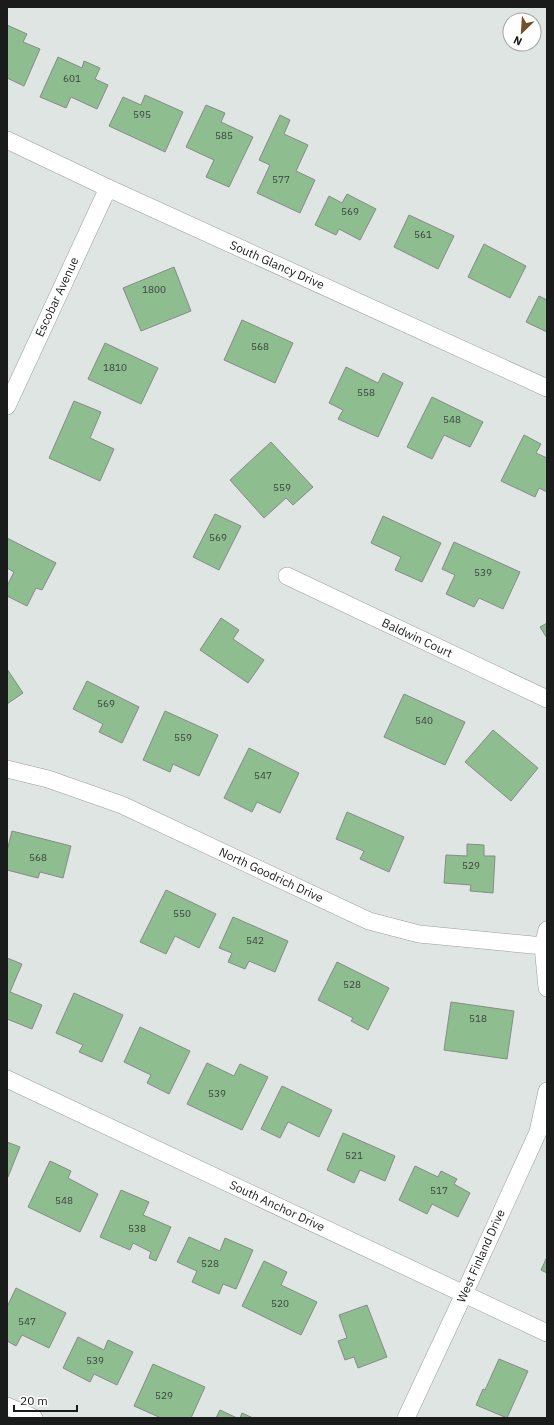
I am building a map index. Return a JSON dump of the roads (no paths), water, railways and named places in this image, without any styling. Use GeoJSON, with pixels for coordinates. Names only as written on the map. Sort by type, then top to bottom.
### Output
{"type":"FeatureCollection","features":[{"type":"Feature","properties":{"kind":"street","name":"South Glancy Drive"},"geometry":{"type":"LineString","coordinates":[[7,140],[108,188],[547,388]]}},
{"type":"Feature","properties":{"kind":"street","name":"Escobar Avenue"},"geometry":{"type":"LineString","coordinates":[[7,406],[108,188]]}},
{"type":"Feature","properties":{"kind":"street","name":"Baldwin Court"},"geometry":{"type":"LineString","coordinates":[[287,576],[547,699]]}},
{"type":"Feature","properties":{"kind":"street","name":"North Goodrich Drive"},"geometry":{"type":"LineString","coordinates":[[7,769],[48,779],[122,805],[369,921],[419,934],[545,938]]}},
{"type":"Feature","properties":{"kind":"street"},"geometry":{"type":"LineString","coordinates":[[545,938],[547,988]]}},
{"type":"Feature","properties":{"kind":"street","name":"South Anchor Drive"},"geometry":{"type":"LineString","coordinates":[[7,1080],[547,1333]]}},
{"type":"Feature","properties":{"kind":"street","name":"West Finland Drive"},"geometry":{"type":"LineString","coordinates":[[406,1418],[538,1132],[547,1091]]}},
{"type":"Feature","properties":{"kind":"street"},"geometry":{"type":"LineString","coordinates":[[7,1406],[34,1418]]}}]}
